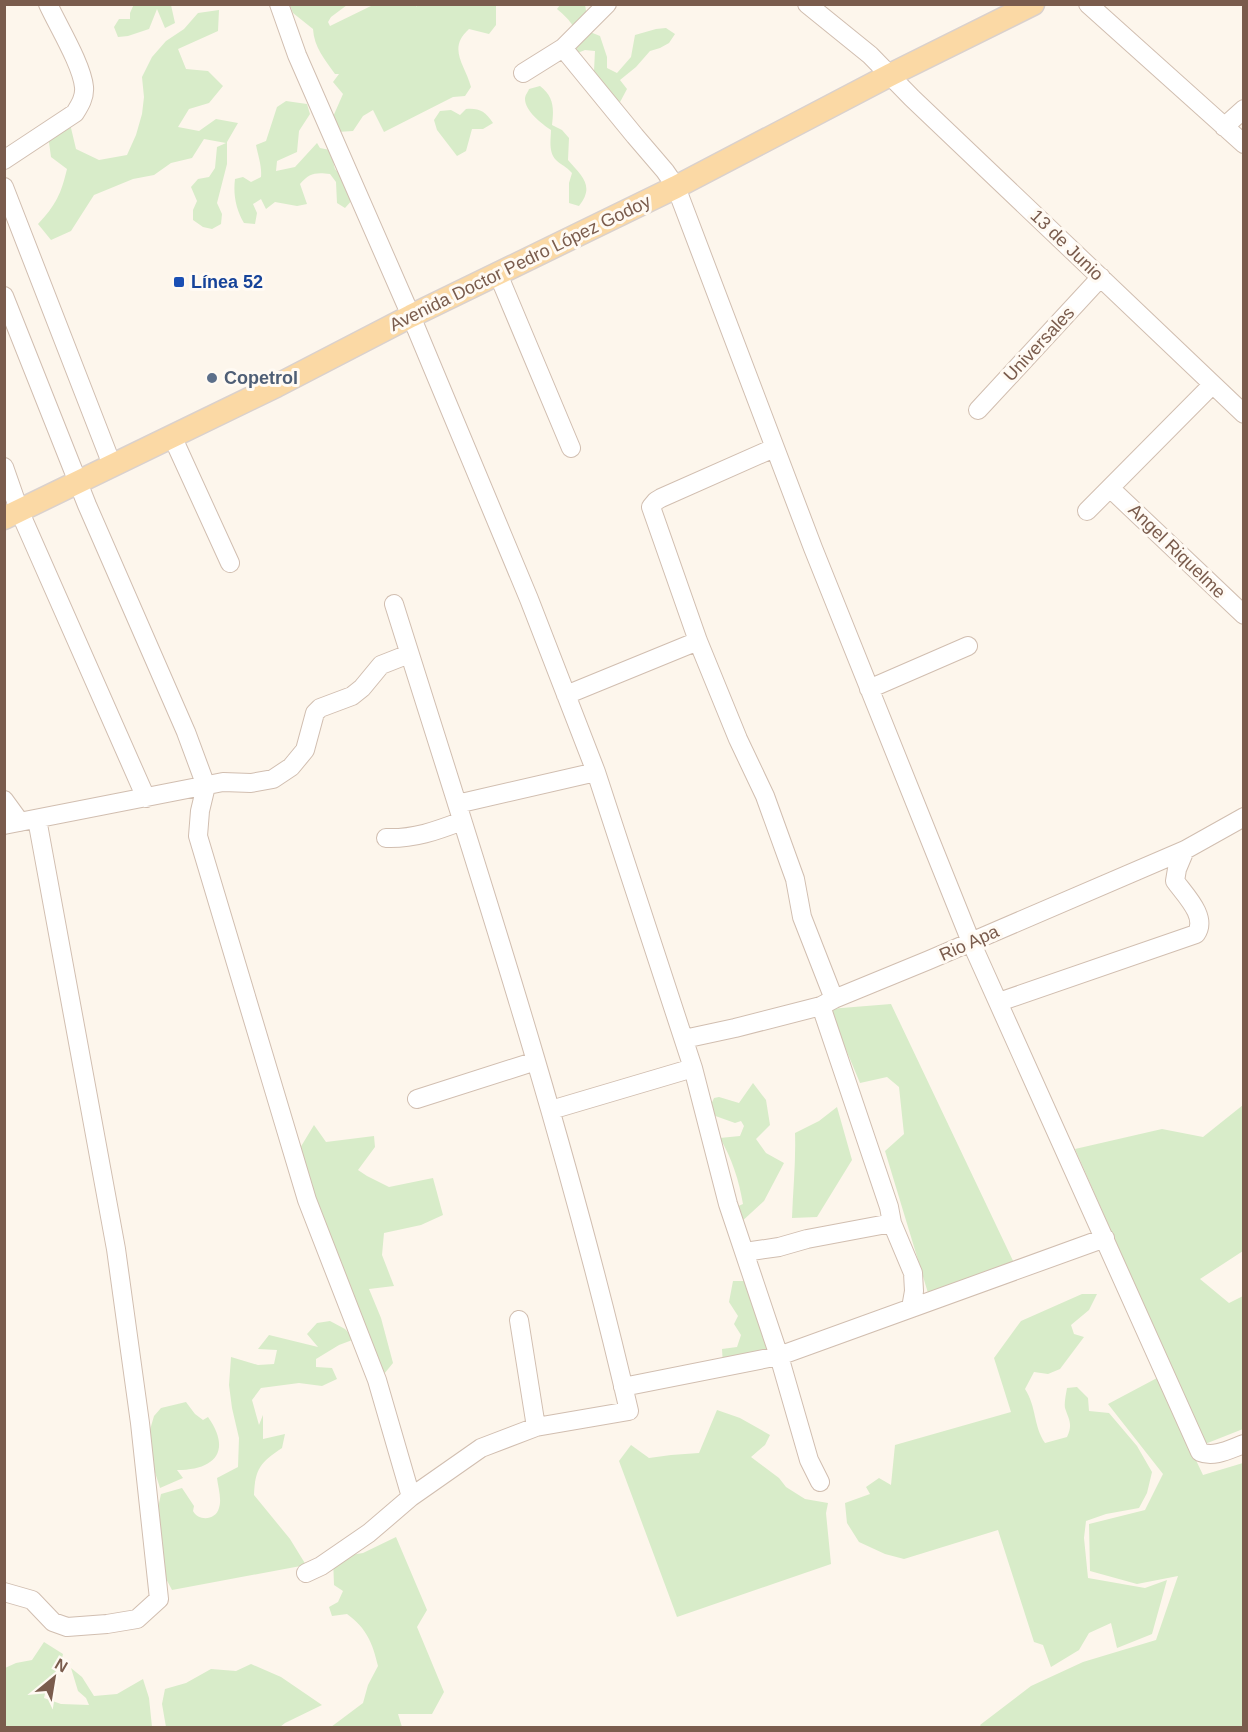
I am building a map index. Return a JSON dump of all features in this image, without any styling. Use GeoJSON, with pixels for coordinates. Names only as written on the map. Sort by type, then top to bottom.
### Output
{"type":"FeatureCollection","features":[{"type":"Feature","properties":{"kind":"main road","name":"Avenida Doctor Pedro López Godoy"},"geometry":{"type":"LineString","coordinates":[[12,514],[276,386],[411,316],[676,187],[890,75],[1033,4]]}},
{"type":"Feature","properties":{"kind":"street"},"geometry":{"type":"LineString","coordinates":[[4,160],[75,113],[82,102],[84,88],[81,73],[48,4]]}},
{"type":"Feature","properties":{"kind":"street"},"geometry":{"type":"LineString","coordinates":[[279,4],[297,55],[411,316],[529,599],[596,772],[693,1068],[728,1204],[779,1356],[809,1460],[820,1482]]}},
{"type":"Feature","properties":{"kind":"street"},"geometry":{"type":"LineString","coordinates":[[523,73],[563,48],[607,4]]}},
{"type":"Feature","properties":{"kind":"street","name":"13 de Junio"},"geometry":{"type":"LineString","coordinates":[[807,4],[870,55],[1244,414]]}},
{"type":"Feature","properties":{"kind":"street"},"geometry":{"type":"LineString","coordinates":[[1088,4],[1244,144]]}},
{"type":"Feature","properties":{"kind":"street"},"geometry":{"type":"LineString","coordinates":[[563,48],[676,187],[774,448],[971,942],[1200,1452],[1207,1455],[1214,1454],[1244,1444]]}},
{"type":"Feature","properties":{"kind":"street"},"geometry":{"type":"LineString","coordinates":[[1224,127],[1244,110]]}},
{"type":"Feature","properties":{"kind":"street"},"geometry":{"type":"LineString","coordinates":[[4,187],[112,465]]}},
{"type":"Feature","properties":{"kind":"street"},"geometry":{"type":"LineString","coordinates":[[498,274],[571,448]]}},
{"type":"Feature","properties":{"kind":"street","name":"Universales"},"geometry":{"type":"LineString","coordinates":[[978,410],[1101,277]]}},
{"type":"Feature","properties":{"kind":"street"},"geometry":{"type":"LineString","coordinates":[[4,296],[77,481],[186,732],[206,786],[200,811],[198,836],[307,1200],[376,1380],[411,1497]]}},
{"type":"Feature","properties":{"kind":"street"},"geometry":{"type":"LineString","coordinates":[[1087,511],[1212,385]]}},
{"type":"Feature","properties":{"kind":"street"},"geometry":{"type":"LineString","coordinates":[[172,435],[230,563]]}},
{"type":"Feature","properties":{"kind":"street"},"geometry":{"type":"LineString","coordinates":[[774,448],[662,498],[651,507],[698,641],[738,739],[765,796],[795,879],[802,917],[892,1223],[913,1273],[914,1291],[911,1308]]}},
{"type":"Feature","properties":{"kind":"street"},"geometry":{"type":"LineString","coordinates":[[4,467],[12,514],[146,798]]}},
{"type":"Feature","properties":{"kind":"street","name":"Angel Riquelme"},"geometry":{"type":"LineString","coordinates":[[1110,488],[1244,615]]}},
{"type":"Feature","properties":{"kind":"street"},"geometry":{"type":"LineString","coordinates":[[306,1573],[321,1566],[369,1533],[411,1497],[482,1449],[536,1427],[629,1411],[551,1110],[393,604]]}},
{"type":"Feature","properties":{"kind":"street"},"geometry":{"type":"LineString","coordinates":[[566,695],[698,641]]}},
{"type":"Feature","properties":{"kind":"street"},"geometry":{"type":"LineString","coordinates":[[869,689],[968,646]]}},
{"type":"Feature","properties":{"kind":"street"},"geometry":{"type":"LineString","coordinates":[[20,822],[223,782],[250,783],[273,779],[291,767],[305,750],[315,713],[320,708],[352,696],[362,688],[381,665],[409,654]]}},
{"type":"Feature","properties":{"kind":"street"},"geometry":{"type":"LineString","coordinates":[[386,838],[406,839],[428,834],[460,813],[596,772]]}},
{"type":"Feature","properties":{"kind":"street"},"geometry":{"type":"LineString","coordinates":[[4,800],[20,822],[116,1249],[140,1423],[159,1599],[137,1619],[107,1624],[67,1626],[53,1622],[32,1600],[4,1592]]}},
{"type":"Feature","properties":{"kind":"street","name":"Rio Apa"},"geometry":{"type":"LineString","coordinates":[[684,1039],[735,1028],[827,1002],[1185,850],[1244,817]]}},
{"type":"Feature","properties":{"kind":"street"},"geometry":{"type":"LineString","coordinates":[[999,1002],[1196,934],[1200,926],[1198,914],[1175,881],[1185,850]]}},
{"type":"Feature","properties":{"kind":"street"},"geometry":{"type":"LineString","coordinates":[[417,1099],[536,1061]]}},
{"type":"Feature","properties":{"kind":"street"},"geometry":{"type":"LineString","coordinates":[[551,1110],[693,1068]]}},
{"type":"Feature","properties":{"kind":"street"},"geometry":{"type":"LineString","coordinates":[[745,1252],[892,1223]]}},
{"type":"Feature","properties":{"kind":"street"},"geometry":{"type":"LineString","coordinates":[[623,1387],[779,1356],[1105,1238]]}},
{"type":"Feature","properties":{"kind":"street"},"geometry":{"type":"LineString","coordinates":[[519,1320],[536,1427]]}},
{"type":"Feature","properties":{"kind":"green space"},"geometry":{"type":"Polygon","coordinates":[[[134,4],[171,5],[175,23],[165,28],[157,9],[149,29],[118,37],[114,27],[119,19],[130,19],[134,4]]]}},
{"type":"Feature","properties":{"kind":"green space"},"geometry":{"type":"Polygon","coordinates":[[[417,4],[496,5],[496,25],[489,34],[469,29],[459,43],[458,50],[471,87],[465,96],[453,97],[384,132],[373,110],[363,116],[353,131],[337,132],[332,119],[343,94],[333,82],[339,74],[335,74],[321,53],[315,42],[313,29],[293,13],[290,5],[347,5],[331,17],[328,22],[330,26],[373,5],[416,5],[417,7],[417,4]]]}},
{"type":"Feature","properties":{"kind":"green space"},"geometry":{"type":"Polygon","coordinates":[[[560,5],[585,5],[590,32],[600,36],[607,57],[607,68],[617,73],[631,57],[635,35],[666,28],[675,34],[669,43],[650,51],[620,80],[627,89],[619,104],[594,71],[595,51],[585,50],[575,54],[574,29],[569,20],[557,9],[560,5]]]}},
{"type":"Feature","properties":{"kind":"green space"},"geometry":{"type":"Polygon","coordinates":[[[219,10],[218,31],[178,49],[186,69],[208,71],[223,86],[209,103],[189,109],[178,127],[199,131],[216,119],[238,123],[227,142],[227,164],[217,203],[222,214],[221,224],[212,229],[203,227],[193,220],[193,210],[197,201],[191,187],[198,179],[209,177],[215,168],[217,147],[226,143],[204,139],[192,158],[171,163],[154,175],[133,179],[94,195],[71,231],[51,240],[38,224],[57,199],[67,169],[51,157],[48,135],[68,125],[71,128],[76,149],[99,160],[127,155],[142,114],[144,97],[142,77],[152,57],[166,41],[184,29],[198,13],[219,10]]]}},
{"type":"Feature","properties":{"kind":"green space"},"geometry":{"type":"Polygon","coordinates":[[[540,86],[548,94],[552,103],[552,125],[562,130],[569,138],[568,160],[585,182],[586,193],[579,206],[569,203],[569,183],[572,173],[553,157],[551,130],[535,117],[526,104],[525,98],[529,89],[540,86]]]}},
{"type":"Feature","properties":{"kind":"green space"},"geometry":{"type":"Polygon","coordinates":[[[286,101],[307,104],[310,114],[299,131],[297,152],[277,161],[276,171],[295,167],[317,143],[320,148],[330,150],[335,169],[344,179],[353,199],[345,208],[337,203],[336,182],[330,174],[313,174],[300,184],[307,204],[297,206],[275,202],[266,209],[261,199],[253,204],[257,213],[255,224],[244,223],[236,202],[235,179],[243,177],[251,182],[261,177],[256,145],[266,141],[277,107],[286,101]]]}},
{"type":"Feature","properties":{"kind":"green space"},"geometry":{"type":"Polygon","coordinates":[[[466,109],[481,111],[493,123],[483,129],[472,129],[466,151],[457,156],[437,130],[434,120],[440,111],[451,110],[460,115],[466,109]]]}},
{"type":"Feature","properties":{"kind":"green space"},"geometry":{"type":"Polygon","coordinates":[[[891,1004],[1015,1265],[928,1293],[885,1151],[904,1134],[899,1087],[887,1077],[860,1083],[829,1009],[891,1004]]]}},
{"type":"Feature","properties":{"kind":"green space"},"geometry":{"type":"Polygon","coordinates":[[[753,1083],[766,1100],[770,1125],[756,1139],[766,1153],[784,1163],[764,1201],[739,1224],[729,1210],[743,1204],[737,1178],[720,1138],[740,1136],[744,1126],[741,1121],[735,1123],[707,1113],[714,1098],[719,1097],[739,1103],[753,1083]]]}},
{"type":"Feature","properties":{"kind":"green space"},"geometry":{"type":"Polygon","coordinates":[[[1243,1105],[1243,1251],[1200,1279],[1229,1303],[1243,1296],[1243,1429],[1205,1444],[1075,1149],[1162,1129],[1203,1137],[1243,1105]]]}},
{"type":"Feature","properties":{"kind":"green space"},"geometry":{"type":"Polygon","coordinates":[[[837,1107],[852,1160],[817,1217],[792,1218],[795,1133],[819,1121],[837,1107]]]}},
{"type":"Feature","properties":{"kind":"green space"},"geometry":{"type":"Polygon","coordinates":[[[314,1125],[326,1142],[374,1136],[375,1147],[358,1170],[389,1187],[433,1178],[443,1215],[421,1225],[384,1233],[382,1255],[394,1286],[369,1289],[381,1318],[393,1363],[384,1374],[297,1153],[314,1125]]]}},
{"type":"Feature","properties":{"kind":"green space"},"geometry":{"type":"Polygon","coordinates":[[[733,1281],[747,1281],[777,1356],[723,1365],[722,1349],[737,1347],[741,1335],[734,1324],[738,1316],[729,1302],[733,1281]]]}},
{"type":"Feature","properties":{"kind":"green space"},"geometry":{"type":"Polygon","coordinates":[[[1082,1294],[1097,1294],[1089,1310],[1071,1325],[1074,1334],[1084,1337],[1060,1369],[1048,1374],[1034,1372],[1025,1389],[1032,1403],[1038,1430],[1045,1443],[1067,1437],[1070,1425],[1065,1406],[1067,1388],[1077,1387],[1088,1398],[1089,1411],[1109,1413],[1137,1446],[1152,1472],[1147,1493],[1139,1508],[1106,1514],[1086,1521],[1084,1538],[1088,1578],[1145,1588],[1167,1580],[1152,1634],[1117,1648],[1111,1623],[1089,1633],[1079,1650],[1051,1667],[1043,1645],[1034,1642],[998,1530],[904,1559],[885,1554],[859,1542],[847,1523],[845,1503],[870,1494],[866,1487],[879,1478],[891,1485],[895,1445],[1011,1412],[994,1358],[1021,1321],[1082,1294]]]}},
{"type":"Feature","properties":{"kind":"green space"},"geometry":{"type":"Polygon","coordinates":[[[330,1321],[345,1329],[355,1339],[339,1345],[316,1359],[316,1367],[332,1368],[337,1379],[322,1386],[299,1383],[261,1388],[252,1400],[259,1425],[263,1415],[263,1439],[285,1434],[282,1448],[260,1467],[254,1495],[290,1539],[306,1565],[172,1590],[163,1573],[161,1550],[163,1544],[156,1517],[161,1494],[182,1488],[194,1506],[193,1511],[196,1515],[207,1518],[217,1512],[220,1493],[217,1478],[238,1467],[239,1438],[229,1385],[231,1357],[258,1365],[274,1364],[277,1350],[258,1349],[269,1335],[318,1347],[307,1334],[317,1323],[330,1321]]]}},
{"type":"Feature","properties":{"kind":"green space"},"geometry":{"type":"Polygon","coordinates":[[[1157,1378],[1203,1475],[1243,1463],[1243,1727],[982,1728],[980,1725],[1031,1686],[1083,1662],[1156,1640],[1178,1576],[1137,1584],[1090,1571],[1089,1524],[1145,1510],[1163,1474],[1108,1404],[1157,1378]]]}},
{"type":"Feature","properties":{"kind":"green space"},"geometry":{"type":"Polygon","coordinates":[[[186,1402],[203,1420],[208,1417],[219,1440],[219,1449],[210,1462],[190,1469],[177,1470],[183,1478],[160,1488],[147,1440],[154,1416],[161,1408],[186,1402]]]}},
{"type":"Feature","properties":{"kind":"green space"},"geometry":{"type":"Polygon","coordinates":[[[717,1410],[740,1418],[770,1435],[765,1445],[751,1457],[779,1478],[786,1487],[805,1499],[828,1503],[826,1513],[831,1564],[677,1617],[619,1461],[631,1445],[649,1458],[699,1453],[717,1410]]]}},
{"type":"Feature","properties":{"kind":"green space"},"geometry":{"type":"Polygon","coordinates":[[[396,1537],[427,1610],[417,1627],[444,1692],[432,1714],[398,1714],[402,1727],[331,1727],[363,1703],[368,1685],[378,1666],[371,1643],[359,1625],[347,1614],[332,1616],[329,1607],[338,1602],[343,1591],[334,1585],[333,1558],[363,1553],[396,1537]]]}},
{"type":"Feature","properties":{"kind":"green space"},"geometry":{"type":"Polygon","coordinates":[[[44,1642],[63,1654],[59,1672],[49,1677],[44,1698],[61,1704],[89,1705],[86,1698],[78,1691],[71,1668],[82,1677],[94,1696],[117,1694],[143,1679],[149,1698],[152,1727],[5,1727],[5,1668],[32,1660],[44,1642]]]}},
{"type":"Feature","properties":{"kind":"green space"},"geometry":{"type":"Polygon","coordinates":[[[251,1664],[281,1677],[322,1705],[280,1727],[166,1727],[162,1704],[165,1689],[186,1683],[211,1669],[236,1671],[251,1664]]]}},
{"type":"Feature","properties":{"kind":"place","name":"Línea 52"},"geometry":{"type":"Point","coordinates":[179,282]}},
{"type":"Feature","properties":{"kind":"place","name":"Copetrol"},"geometry":{"type":"Point","coordinates":[212,378]}}]}
